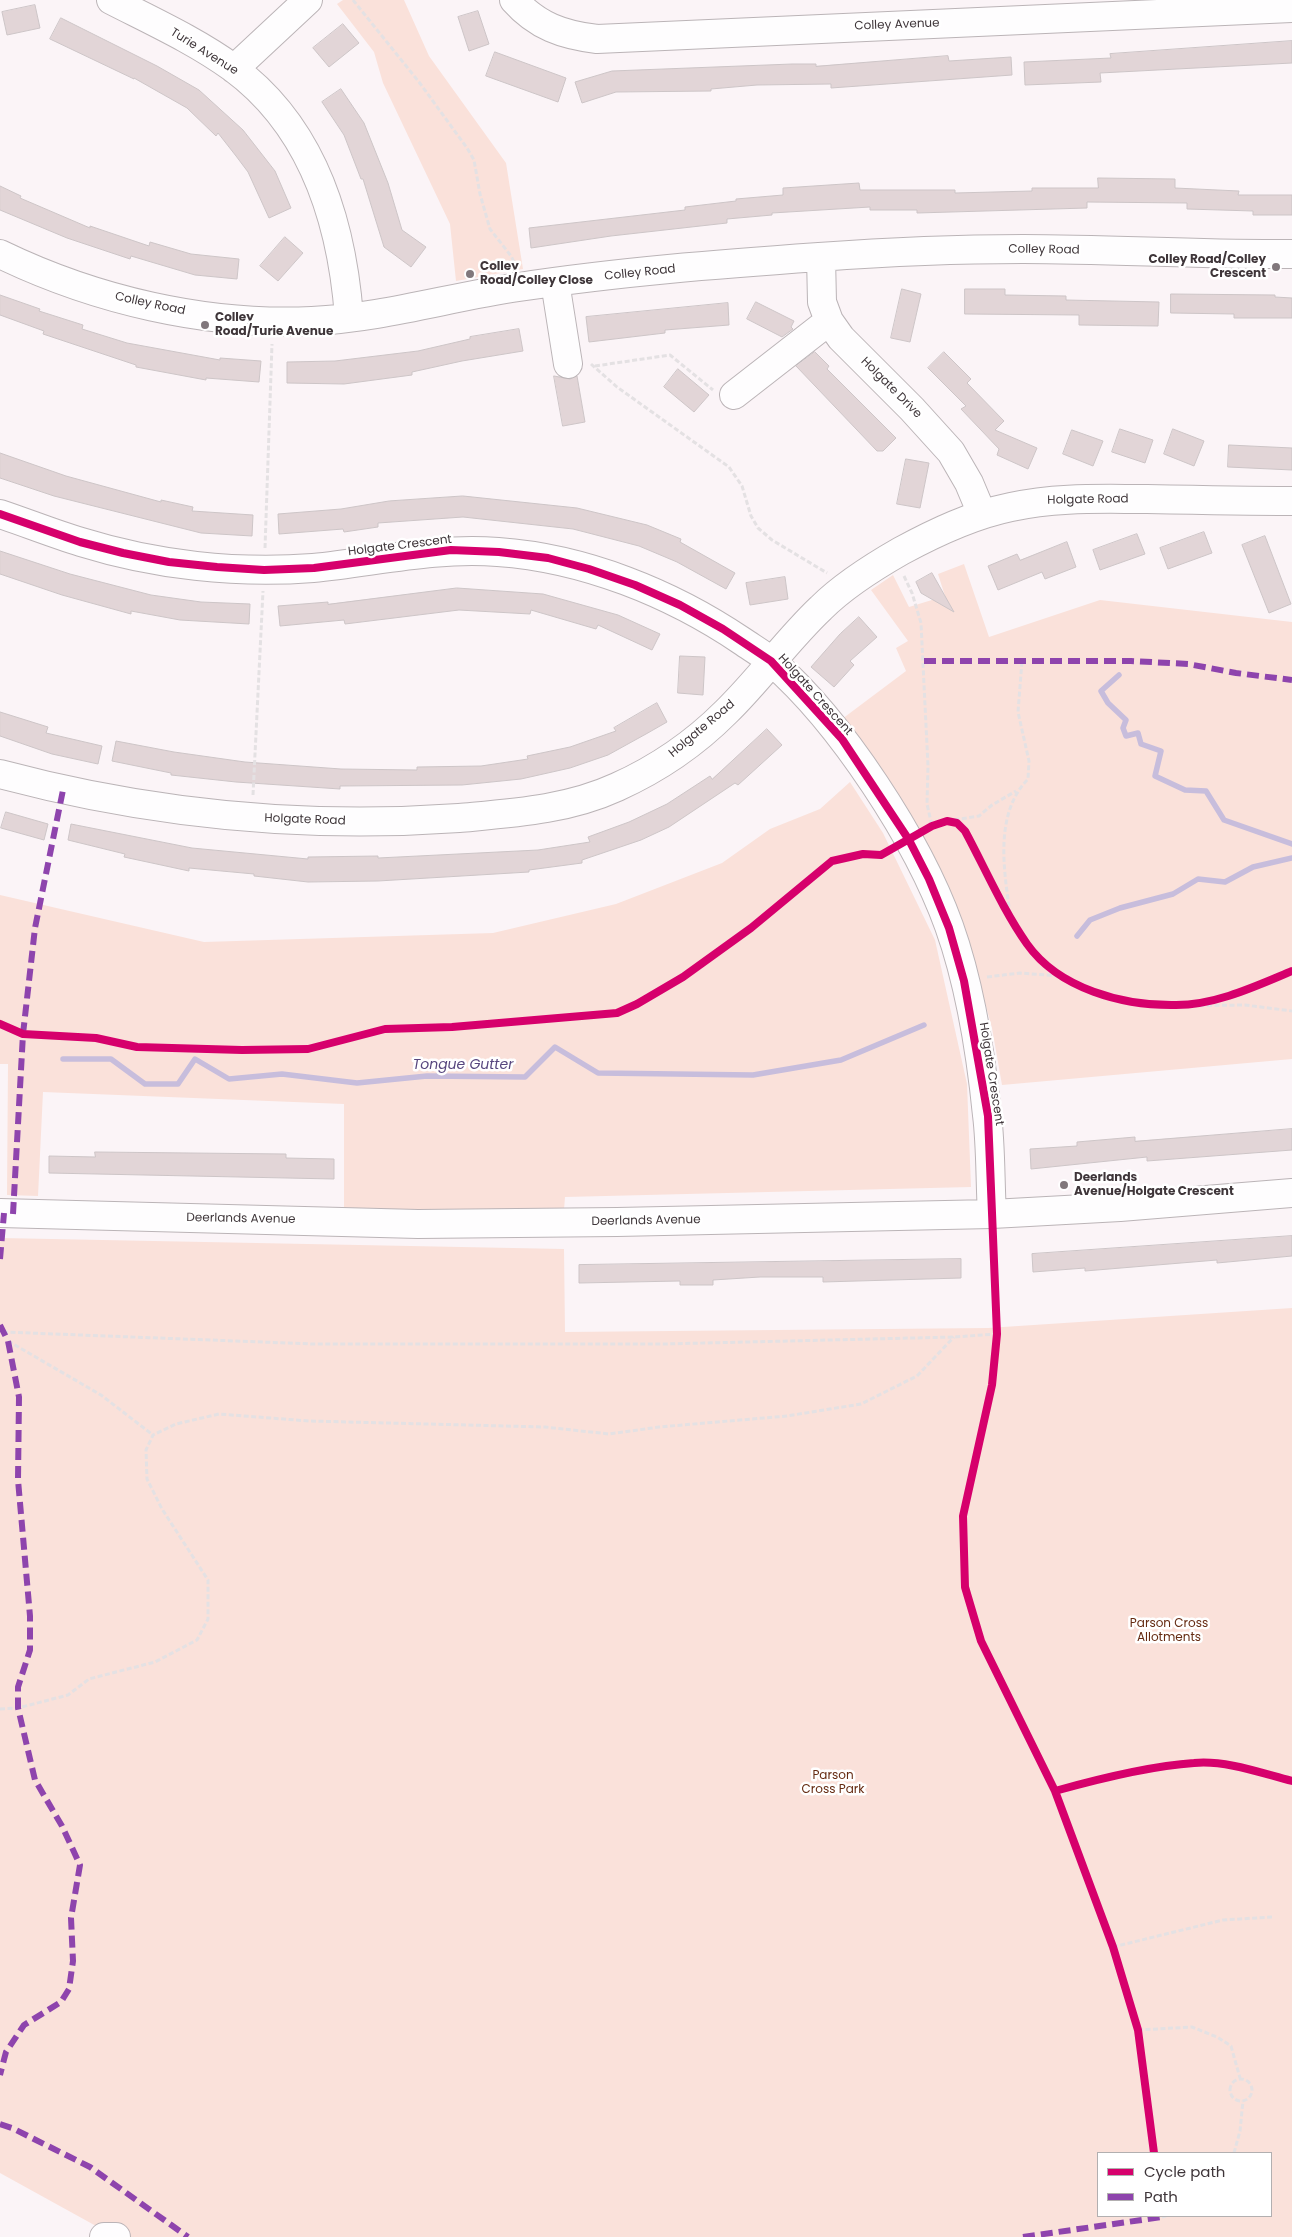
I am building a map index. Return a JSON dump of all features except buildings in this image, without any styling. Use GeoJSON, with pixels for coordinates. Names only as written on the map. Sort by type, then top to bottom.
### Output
{"type":"FeatureCollection","features":[{"type":"Feature","properties":{"kind":"street","name":"Turie Avenue"},"geometry":{"type":"LineString","coordinates":[[111,0],[193,43],[234,68],[264,96],[286,121],[312,162],[327,198],[339,238],[346,279],[349,317]]}},
{"type":"Feature","properties":{"kind":"street"},"geometry":{"type":"LineString","coordinates":[[234,68],[308,0]]}},
{"type":"Feature","properties":{"kind":"street","name":"Colley Avenue"},"geometry":{"type":"LineString","coordinates":[[514,0],[527,14],[551,29],[571,36],[597,39],[1292,8]]}},
{"type":"Feature","properties":{"kind":"street","name":"Colley Road"},"geometry":{"type":"LineString","coordinates":[[0,254],[93,290],[172,310],[221,318],[273,321],[312,321],[349,317],[521,286],[821,256],[1024,249],[1292,254]]}},
{"type":"Feature","properties":{"kind":"street","name":"Holgate Drive"},"geometry":{"type":"LineString","coordinates":[[821,256],[822,302],[830,321],[841,338],[912,409],[951,452],[969,483],[982,514]]}},
{"type":"Feature","properties":{"kind":"street"},"geometry":{"type":"LineString","coordinates":[[555,282],[576,357]]}},
{"type":"Feature","properties":{"kind":"street"},"geometry":{"type":"LineString","coordinates":[[734,395],[830,321]]}},
{"type":"Feature","properties":{"kind":"street","name":"Holgate Road"},"geometry":{"type":"LineString","coordinates":[[0,774],[102,799],[186,812],[252,818],[357,822],[426,820],[551,809],[587,800],[617,787],[677,753],[727,711],[823,606],[848,586],[894,555],[936,533],[982,514],[1042,501],[1074,499],[1292,501]]}},
{"type":"Feature","properties":{"kind":"street","name":"Holgate Crescent"},"geometry":{"type":"LineString","coordinates":[[0,514],[80,542],[123,553],[169,562],[217,567],[264,570],[314,568],[451,550],[499,552],[548,558],[589,569],[635,585],[680,605],[723,628],[771,661],[842,739],[909,840],[929,879],[949,928],[964,981],[988,1116],[992,1214]]}},
{"type":"Feature","properties":{"kind":"street","name":"Deerlands Avenue"},"geometry":{"type":"LineString","coordinates":[[0,1213],[418,1224],[992,1214],[1120,1207],[1292,1193]]}},
{"type":"Feature","properties":{"kind":"street"},"geometry":{"type":"LineString","coordinates":[[104,2237],[116,2237]]}},
{"type":"Feature","properties":{"kind":"path"},"geometry":{"type":"LineString","coordinates":[[353,0],[419,82],[474,160],[480,194],[490,229],[511,256],[521,286]]}},
{"type":"Feature","properties":{"kind":"path"},"geometry":{"type":"LineString","coordinates":[[576,357],[670,355],[715,392],[734,395]]}},
{"type":"Feature","properties":{"kind":"path"},"geometry":{"type":"LineString","coordinates":[[576,357],[728,466],[742,486],[751,516],[758,528],[772,540],[848,586]]}},
{"type":"Feature","properties":{"kind":"path"},"geometry":{"type":"LineString","coordinates":[[894,555],[912,593],[921,623],[928,766],[927,804],[932,826]]}},
{"type":"Feature","properties":{"kind":"path"},"geometry":{"type":"LineString","coordinates":[[909,840],[932,826],[947,821],[979,816],[992,805],[1017,791],[1028,779],[1029,761],[1018,712],[1022,661]]}},
{"type":"Feature","properties":{"kind":"path"},"geometry":{"type":"LineString","coordinates":[[1010,914],[1004,875],[1005,840],[1008,811],[1017,791]]}},
{"type":"Feature","properties":{"kind":"path"},"geometry":{"type":"LineString","coordinates":[[947,821],[957,823],[961,827]]}},
{"type":"Feature","properties":{"kind":"path"},"geometry":{"type":"LineString","coordinates":[[996,890],[1014,922]]}},
{"type":"Feature","properties":{"kind":"path"},"geometry":{"type":"LineString","coordinates":[[1047,964],[1062,978]]}},
{"type":"Feature","properties":{"kind":"path"},"geometry":{"type":"LineString","coordinates":[[964,981],[1020,973],[1062,978]]}},
{"type":"Feature","properties":{"kind":"path"},"geometry":{"type":"LineString","coordinates":[[1173,1005],[1228,995]]}},
{"type":"Feature","properties":{"kind":"path"},"geometry":{"type":"LineString","coordinates":[[1173,1005],[1245,1005],[1292,1011]]}},
{"type":"Feature","properties":{"kind":"path"},"geometry":{"type":"LineString","coordinates":[[3,1332],[313,1344],[664,1344],[954,1337],[996,1338],[996,1324]]}},
{"type":"Feature","properties":{"kind":"path"},"geometry":{"type":"LineString","coordinates":[[0,1709],[18,1708],[68,1695],[89,1679],[155,1662],[197,1640],[208,1619],[208,1580],[162,1509],[147,1478],[146,1450],[152,1435],[176,1424],[219,1414],[309,1421],[545,1427],[609,1434],[659,1427],[787,1416],[861,1404],[917,1376],[954,1337]]}},
{"type":"Feature","properties":{"kind":"path"},"geometry":{"type":"LineString","coordinates":[[8,1341],[101,1395],[152,1435]]}},
{"type":"Feature","properties":{"kind":"path"},"geometry":{"type":"LineString","coordinates":[[1113,1947],[1222,1920],[1272,1918]]}},
{"type":"Feature","properties":{"kind":"path"},"geometry":{"type":"LineString","coordinates":[[1110,1938],[1116,1956]]}},
{"type":"Feature","properties":{"kind":"path"},"geometry":{"type":"LineString","coordinates":[[1135,2021],[1139,2040]]}},
{"type":"Feature","properties":{"kind":"path"},"geometry":{"type":"LineString","coordinates":[[1138,2030],[1192,2027],[1217,2037],[1231,2046],[1240,2078],[1251,2083],[1252,2094],[1243,2101],[1240,2131],[1234,2152]]}},
{"type":"Feature","properties":{"kind":"path"},"geometry":{"type":"LineString","coordinates":[[1240,2078],[1231,2085],[1231,2094],[1235,2099],[1243,2101]]}},
{"type":"Feature","properties":{"kind":"green space"},"geometry":{"type":"Polygon","coordinates":[[[343,0],[404,0],[429,56],[506,163],[523,269],[456,281],[450,224],[383,83],[374,52],[337,4],[343,0]]]}},
{"type":"Feature","properties":{"kind":"green space"},"geometry":{"type":"Polygon","coordinates":[[[964,564],[989,637],[1100,600],[1292,622],[1292,1059],[1002,1085],[992,1028],[965,930],[916,823],[842,719],[906,671],[896,648],[908,641],[871,590],[893,575],[909,607],[945,596],[938,574],[964,564]]]}},
{"type":"Feature","properties":{"kind":"green space"},"geometry":{"type":"Polygon","coordinates":[[[850,782],[883,833],[935,940],[967,1084],[971,1187],[565,1197],[564,1210],[344,1210],[344,1104],[43,1092],[38,1196],[7,1195],[8,1064],[0,1064],[0,895],[204,942],[493,933],[616,904],[722,863],[770,829],[820,809],[850,782]]]}},
{"type":"Feature","properties":{"kind":"green space","name":"Parson Cross Park"},"geometry":{"type":"Polygon","coordinates":[[[0,1238],[564,1249],[565,1332],[988,1328],[1292,1308],[1292,2237],[116,2237],[0,2173],[0,1238]]]}},
{"type":"Feature","properties":{"kind":"waterway"},"geometry":{"type":"LineString","coordinates":[[1119,675],[1101,691],[1108,703],[1126,720],[1123,728],[1126,736],[1138,733],[1141,744],[1161,751],[1155,776],[1185,790],[1206,791],[1224,820],[1292,844]]}},
{"type":"Feature","properties":{"kind":"waterway","name":"Tongue Gutter"},"geometry":{"type":"LineString","coordinates":[[1077,936],[1090,920],[1120,908],[1173,894],[1198,879],[1225,882],[1253,867],[1292,858]]}},
{"type":"Feature","properties":{"kind":"waterway","name":"Tongue Gutter"},"geometry":{"type":"LineString","coordinates":[[63,1059],[111,1059],[145,1084],[178,1084],[195,1059],[229,1079],[282,1074],[357,1083],[427,1076],[525,1077],[555,1047],[598,1073],[753,1075],[841,1060],[924,1025]]}},
{"type":"Feature","properties":{"kind":"marked path"},"geometry":{"type":"LineString","coordinates":[[924,661],[1131,661],[1188,664],[1236,673],[1292,680]]}},
{"type":"Feature","properties":{"kind":"marked path"},"geometry":{"type":"LineString","coordinates":[[13,1214],[23,1034],[35,928],[63,790]]}},
{"type":"Feature","properties":{"kind":"marked path"},"geometry":{"type":"LineString","coordinates":[[0,1259],[4,1213]]}},
{"type":"Feature","properties":{"kind":"marked path"},"geometry":{"type":"LineString","coordinates":[[0,1325],[8,1341],[19,1397],[18,1480],[30,1616],[30,1650],[18,1687],[18,1708],[35,1780],[62,1826],[80,1865],[71,1918],[73,1961],[69,1989],[61,2002],[24,2025],[6,2052],[0,2075]]}},
{"type":"Feature","properties":{"kind":"marked path"},"geometry":{"type":"LineString","coordinates":[[0,2124],[12,2128],[90,2167],[188,2237]]}},
{"type":"Feature","properties":{"kind":"marked path"},"geometry":{"type":"LineString","coordinates":[[1023,2237],[1162,2217]]}},
{"type":"Feature","properties":{"kind":"cycle path"},"geometry":{"type":"LineString","coordinates":[[0,514],[80,542],[123,553],[169,562],[217,567],[264,570],[314,568],[451,550],[499,552],[548,558],[589,569],[635,585],[680,605],[723,629],[771,661],[842,739],[909,840],[929,879],[949,928],[964,981],[988,1116],[997,1334],[992,1385],[963,1516],[965,1587],[981,1641],[1055,1791],[1113,1947],[1138,2030],[1154,2152]]}},
{"type":"Feature","properties":{"kind":"cycle path"},"geometry":{"type":"LineString","coordinates":[[0,1024],[23,1034],[96,1038],[137,1047],[242,1050],[308,1049],[385,1029],[452,1027],[617,1013],[637,1004],[683,977],[751,928],[832,861],[863,854],[881,855],[932,826],[947,821],[957,823],[965,831],[1018,931],[1040,960],[1056,973],[1094,992],[1114,998],[1156,1005],[1191,1004],[1235,994],[1292,971]]}},
{"type":"Feature","properties":{"kind":"cycle path"},"geometry":{"type":"LineString","coordinates":[[1055,1791],[1142,1770],[1194,1763],[1231,1765],[1292,1781]]}},
{"type":"Feature","properties":{"kind":"place","name":"Colley Road/Colley Crescent"},"geometry":{"type":"Point","coordinates":[1276,267]}},
{"type":"Feature","properties":{"kind":"place","name":"Colley Road/Colley Close"},"geometry":{"type":"Point","coordinates":[470,274]}},
{"type":"Feature","properties":{"kind":"place","name":"Colley Road/Turie Avenue"},"geometry":{"type":"Point","coordinates":[205,325]}},
{"type":"Feature","properties":{"kind":"place","name":"Deerlands Avenue/Holgate Crescent"},"geometry":{"type":"Point","coordinates":[1064,1185]}},
{"type":"Feature","properties":{"kind":"park label","name":"Parson Cross Allotments"},"geometry":{"type":"Point","coordinates":[1169,1631]}}]}
